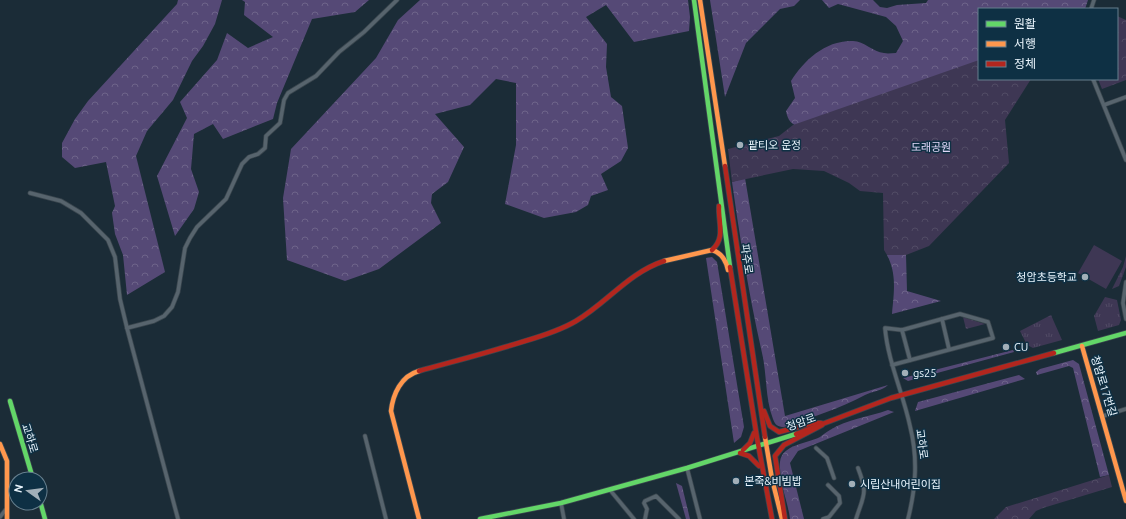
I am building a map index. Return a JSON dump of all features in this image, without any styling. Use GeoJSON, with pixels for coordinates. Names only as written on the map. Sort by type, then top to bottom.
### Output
{"type":"FeatureCollection","features":[{"type":"Feature","properties":{"kind":"street"},"geometry":{"type":"LineString","coordinates":[[127,328],[154,321],[164,316],[172,307],[178,292],[185,248],[190,238],[202,222],[226,199],[242,164],[249,157],[258,154],[265,148],[266,136],[280,122],[284,100],[288,93],[316,76],[339,52],[364,32],[396,0]]}},
{"type":"Feature","properties":{"kind":"street","name":"파주로"},"geometry":{"type":"LineString","coordinates":[[694,0],[704,88],[720,202],[757,447],[772,519]]}},
{"type":"Feature","properties":{"kind":"street","name":"파주로"},"geometry":{"type":"LineString","coordinates":[[700,0],[766,444],[772,479],[782,519]]}},
{"type":"Feature","properties":{"kind":"street"},"geometry":{"type":"LineString","coordinates":[[1093,80],[1126,160]]}},
{"type":"Feature","properties":{"kind":"street"},"geometry":{"type":"LineString","coordinates":[[1104,105],[1126,98]]}},
{"type":"Feature","properties":{"kind":"street"},"geometry":{"type":"LineString","coordinates":[[30,193],[61,201],[81,213],[108,240],[115,258],[120,299],[127,328],[178,519]]}},
{"type":"Feature","properties":{"kind":"street"},"geometry":{"type":"LineString","coordinates":[[712,250],[720,242],[721,236],[718,211],[720,202]]}},
{"type":"Feature","properties":{"kind":"street"},"geometry":{"type":"LineString","coordinates":[[419,519],[390,411],[392,398],[404,378],[414,372],[516,342],[570,324],[586,315],[614,290],[646,268],[679,255],[712,250],[716,251],[724,258],[732,280]]}},
{"type":"Feature","properties":{"kind":"street"},"geometry":{"type":"LineString","coordinates":[[1126,282],[1123,303],[1126,319]]}},
{"type":"Feature","properties":{"kind":"street"},"geometry":{"type":"LineString","coordinates":[[892,365],[993,338],[988,322],[960,314],[902,330],[910,360]]}},
{"type":"Feature","properties":{"kind":"street"},"geometry":{"type":"LineString","coordinates":[[942,319],[949,350]]}},
{"type":"Feature","properties":{"kind":"street","name":"교하로"},"geometry":{"type":"LineString","coordinates":[[902,330],[885,328],[892,365],[910,425],[915,458],[915,491],[908,519]]}},
{"type":"Feature","properties":{"kind":"street","name":"청암로"},"geometry":{"type":"LineString","coordinates":[[480,519],[560,503],[687,468],[766,444],[901,395],[1126,333]]}},
{"type":"Feature","properties":{"kind":"street","name":"청암로17번길"},"geometry":{"type":"LineString","coordinates":[[1082,346],[1126,501]]}},
{"type":"Feature","properties":{"kind":"street"},"geometry":{"type":"LineString","coordinates":[[752,354],[766,419],[771,427],[779,432],[813,423],[824,424]]}},
{"type":"Feature","properties":{"kind":"street","name":"교하로"},"geometry":{"type":"LineString","coordinates":[[10,401],[31,471]]}},
{"type":"Feature","properties":{"kind":"street"},"geometry":{"type":"LineString","coordinates":[[1103,416],[1126,409]]}},
{"type":"Feature","properties":{"kind":"street"},"geometry":{"type":"LineString","coordinates":[[738,453],[750,443],[754,432],[754,424]]}},
{"type":"Feature","properties":{"kind":"street"},"geometry":{"type":"LineString","coordinates":[[785,519],[775,456],[778,449],[785,444],[815,432],[824,424]]}},
{"type":"Feature","properties":{"kind":"street"},"geometry":{"type":"LineString","coordinates":[[365,436],[386,519]]}},
{"type":"Feature","properties":{"kind":"street"},"geometry":{"type":"LineString","coordinates":[[0,444],[7,461],[6,519]]}},
{"type":"Feature","properties":{"kind":"street"},"geometry":{"type":"LineString","coordinates":[[816,448],[827,458],[834,478]]}},
{"type":"Feature","properties":{"kind":"street"},"geometry":{"type":"LineString","coordinates":[[738,453],[754,459],[762,473]]}},
{"type":"Feature","properties":{"kind":"street"},"geometry":{"type":"LineString","coordinates":[[687,468],[700,519]]}},
{"type":"Feature","properties":{"kind":"street"},"geometry":{"type":"LineString","coordinates":[[856,519],[865,494],[864,483],[858,468]]}},
{"type":"Feature","properties":{"kind":"street"},"geometry":{"type":"LineString","coordinates":[[823,519],[829,517],[840,503],[839,496],[828,484]]}},
{"type":"Feature","properties":{"kind":"street"},"geometry":{"type":"LineString","coordinates":[[610,490],[634,519]]}},
{"type":"Feature","properties":{"kind":"street"},"geometry":{"type":"LineString","coordinates":[[645,519],[647,509],[644,503],[645,500],[656,496],[679,519]]}},
{"type":"Feature","properties":{"kind":"street"},"geometry":{"type":"LineString","coordinates":[[560,503],[564,519]]}},
{"type":"Feature","properties":{"kind":"street"},"geometry":{"type":"LineString","coordinates":[[0,517],[7,508]]}},
{"type":"Feature","properties":{"kind":"green space"},"geometry":{"type":"Polygon","coordinates":[[[178,0],[222,0],[215,24],[203,46],[192,61],[173,100],[147,131],[136,156],[165,272],[127,295],[123,255],[115,234],[112,213],[115,206],[106,162],[75,168],[62,157],[62,143],[75,119],[88,101],[177,4],[178,0]]]}},
{"type":"Feature","properties":{"kind":"green space"},"geometry":{"type":"Polygon","coordinates":[[[242,0],[369,0],[355,12],[312,19],[277,103],[273,119],[223,139],[213,124],[194,134],[191,169],[199,192],[194,209],[175,236],[157,176],[187,118],[180,102],[217,60],[227,33],[248,48],[273,37],[244,15],[245,2],[242,0]]]}},
{"type":"Feature","properties":{"kind":"green space"},"geometry":{"type":"Polygon","coordinates":[[[420,0],[688,0],[690,17],[689,31],[634,42],[606,5],[586,17],[607,44],[606,67],[611,97],[622,106],[628,148],[621,161],[601,174],[608,190],[591,196],[588,205],[576,212],[544,218],[505,204],[516,145],[516,83],[496,79],[470,105],[435,114],[464,147],[448,182],[432,194],[431,203],[441,223],[379,269],[345,281],[287,260],[283,198],[291,149],[376,58],[398,20],[420,0]]]}},
{"type":"Feature","properties":{"kind":"green space"},"geometry":{"type":"Polygon","coordinates":[[[710,0],[800,0],[794,6],[780,9],[746,43],[725,97],[710,0]]]}},
{"type":"Feature","properties":{"kind":"green space"},"geometry":{"type":"Polygon","coordinates":[[[822,0],[873,0],[880,7],[887,8],[897,5],[926,3],[928,0],[1088,0],[1085,8],[978,8],[978,79],[801,128],[790,122],[786,111],[795,98],[791,81],[809,59],[825,48],[834,44],[853,41],[857,41],[876,51],[896,53],[903,41],[896,26],[886,17],[838,4],[829,8],[822,0]]]}},
{"type":"Feature","properties":{"kind":"green space"},"geometry":{"type":"Polygon","coordinates":[[[1118,16],[1126,20],[1126,80],[1102,89],[1098,80],[1118,80],[1118,16]]]}},
{"type":"Feature","properties":{"kind":"green space","name":"도래공원"},"geometry":{"type":"Polygon","coordinates":[[[978,60],[978,80],[1030,80],[1005,120],[1009,163],[929,246],[906,255],[887,255],[884,250],[883,193],[860,191],[849,183],[824,171],[793,169],[732,182],[728,149],[779,136],[793,125],[978,60]]]}},
{"type":"Feature","properties":{"kind":"green space"},"geometry":{"type":"Polygon","coordinates":[[[745,178],[785,416],[888,385],[883,389],[835,409],[784,427],[778,426],[774,421],[770,411],[767,394],[764,361],[753,310],[732,182],[745,178]]]}},
{"type":"Feature","properties":{"kind":"green space"},"geometry":{"type":"Polygon","coordinates":[[[1094,245],[1122,261],[1106,289],[1078,273],[1094,245]]]}},
{"type":"Feature","properties":{"kind":"green space"},"geometry":{"type":"Polygon","coordinates":[[[887,255],[906,255],[907,291],[941,301],[892,314],[894,276],[887,255]]]}},
{"type":"Feature","properties":{"kind":"green space"},"geometry":{"type":"Polygon","coordinates":[[[1126,256],[1126,267],[1119,286],[1112,289],[1123,267],[1126,256]]]}},
{"type":"Feature","properties":{"kind":"green space"},"geometry":{"type":"Polygon","coordinates":[[[712,257],[717,262],[744,427],[741,437],[734,443],[706,258],[712,257]]]}},
{"type":"Feature","properties":{"kind":"green space"},"geometry":{"type":"Polygon","coordinates":[[[1105,297],[1117,300],[1121,320],[1119,325],[1098,331],[1094,316],[1105,297]]]}},
{"type":"Feature","properties":{"kind":"green space"},"geometry":{"type":"Polygon","coordinates":[[[1051,315],[1062,340],[1033,348],[1027,345],[1020,331],[1051,315]]]}},
{"type":"Feature","properties":{"kind":"green space"},"geometry":{"type":"Polygon","coordinates":[[[963,317],[985,324],[966,329],[963,317]]]}},
{"type":"Feature","properties":{"kind":"green space"},"geometry":{"type":"Polygon","coordinates":[[[1013,350],[1014,352],[908,381],[903,378],[1013,350]]]}},
{"type":"Feature","properties":{"kind":"green space"},"geometry":{"type":"Polygon","coordinates":[[[1073,360],[1079,364],[1109,475],[1100,477],[1073,368],[1069,366],[1037,375],[1036,372],[1040,369],[1073,360]]]}},
{"type":"Feature","properties":{"kind":"green space"},"geometry":{"type":"Polygon","coordinates":[[[1019,375],[1025,379],[915,411],[918,402],[1019,375]]]}},
{"type":"Feature","properties":{"kind":"green space"},"geometry":{"type":"Polygon","coordinates":[[[888,410],[894,412],[798,451],[790,463],[804,519],[790,519],[780,476],[780,462],[785,451],[796,445],[820,437],[844,423],[888,410]]]}},
{"type":"Feature","properties":{"kind":"green space"},"geometry":{"type":"Polygon","coordinates":[[[1109,475],[1112,487],[1043,508],[1036,511],[1029,519],[994,519],[1006,507],[1109,475]]]}},
{"type":"Feature","properties":{"kind":"green space"},"geometry":{"type":"Polygon","coordinates":[[[676,483],[682,486],[690,519],[686,519],[676,483]]]}},
{"type":"Feature","properties":{"kind":"traffic: fast"},"geometry":{"type":"LineString","coordinates":[[694,0],[730,267]]}},
{"type":"Feature","properties":{"kind":"traffic: fast"},"geometry":{"type":"LineString","coordinates":[[1054,353],[1126,333]]}},
{"type":"Feature","properties":{"kind":"traffic: fast"},"geometry":{"type":"LineString","coordinates":[[10,401],[31,471]]}},
{"type":"Feature","properties":{"kind":"traffic: fast"},"geometry":{"type":"LineString","coordinates":[[480,519],[561,503],[687,468],[796,434]]}},
{"type":"Feature","properties":{"kind":"traffic: fast"},"geometry":{"type":"LineString","coordinates":[[43,511],[45,519]]}},
{"type":"Feature","properties":{"kind":"traffic: slow"},"geometry":{"type":"LineString","coordinates":[[700,0],[725,166]]}},
{"type":"Feature","properties":{"kind":"traffic: slow"},"geometry":{"type":"LineString","coordinates":[[664,261],[712,250],[723,257],[728,270]]}},
{"type":"Feature","properties":{"kind":"traffic: slow"},"geometry":{"type":"LineString","coordinates":[[1082,346],[1126,501]]}},
{"type":"Feature","properties":{"kind":"traffic: slow"},"geometry":{"type":"LineString","coordinates":[[419,371],[407,377],[399,386],[391,411],[419,519]]}},
{"type":"Feature","properties":{"kind":"traffic: slow"},"geometry":{"type":"LineString","coordinates":[[765,437],[772,479],[782,519]]}},
{"type":"Feature","properties":{"kind":"traffic: slow"},"geometry":{"type":"LineString","coordinates":[[0,444],[7,461],[7,519]]}},
{"type":"Feature","properties":{"kind":"traffic: jam"},"geometry":{"type":"LineString","coordinates":[[725,166],[765,437]]}},
{"type":"Feature","properties":{"kind":"traffic: jam"},"geometry":{"type":"LineString","coordinates":[[712,250],[719,240],[720,235],[719,206]]}},
{"type":"Feature","properties":{"kind":"traffic: jam"},"geometry":{"type":"LineString","coordinates":[[419,371],[545,335],[564,327],[587,314],[639,273],[664,261]]}},
{"type":"Feature","properties":{"kind":"traffic: jam"},"geometry":{"type":"LineString","coordinates":[[730,267],[757,438],[772,519]]}},
{"type":"Feature","properties":{"kind":"traffic: jam"},"geometry":{"type":"LineString","coordinates":[[796,434],[891,398],[1054,353]]}},
{"type":"Feature","properties":{"kind":"traffic: jam"},"geometry":{"type":"LineString","coordinates":[[764,411],[770,426],[779,432],[813,423],[821,423]]}},
{"type":"Feature","properties":{"kind":"traffic: jam"},"geometry":{"type":"LineString","coordinates":[[785,519],[775,456],[784,445],[822,425]]}},
{"type":"Feature","properties":{"kind":"traffic: jam"},"geometry":{"type":"LineString","coordinates":[[743,450],[750,443],[754,433]]}},
{"type":"Feature","properties":{"kind":"traffic: jam"},"geometry":{"type":"LineString","coordinates":[[740,453],[749,456],[759,466]]}},
{"type":"Feature","properties":{"kind":"place","name":"팥티오 운정"},"geometry":{"type":"Point","coordinates":[740,145]}},
{"type":"Feature","properties":{"kind":"place","name":"청암초등학교"},"geometry":{"type":"Point","coordinates":[1085,277]}},
{"type":"Feature","properties":{"kind":"place","name":"CU"},"geometry":{"type":"Point","coordinates":[1006,347]}},
{"type":"Feature","properties":{"kind":"place","name":"gs25"},"geometry":{"type":"Point","coordinates":[905,373]}},
{"type":"Feature","properties":{"kind":"place","name":"본죽&비빔밥"},"geometry":{"type":"Point","coordinates":[736,481]}},
{"type":"Feature","properties":{"kind":"place","name":"시립산내어린이집"},"geometry":{"type":"Point","coordinates":[852,484]}}]}
